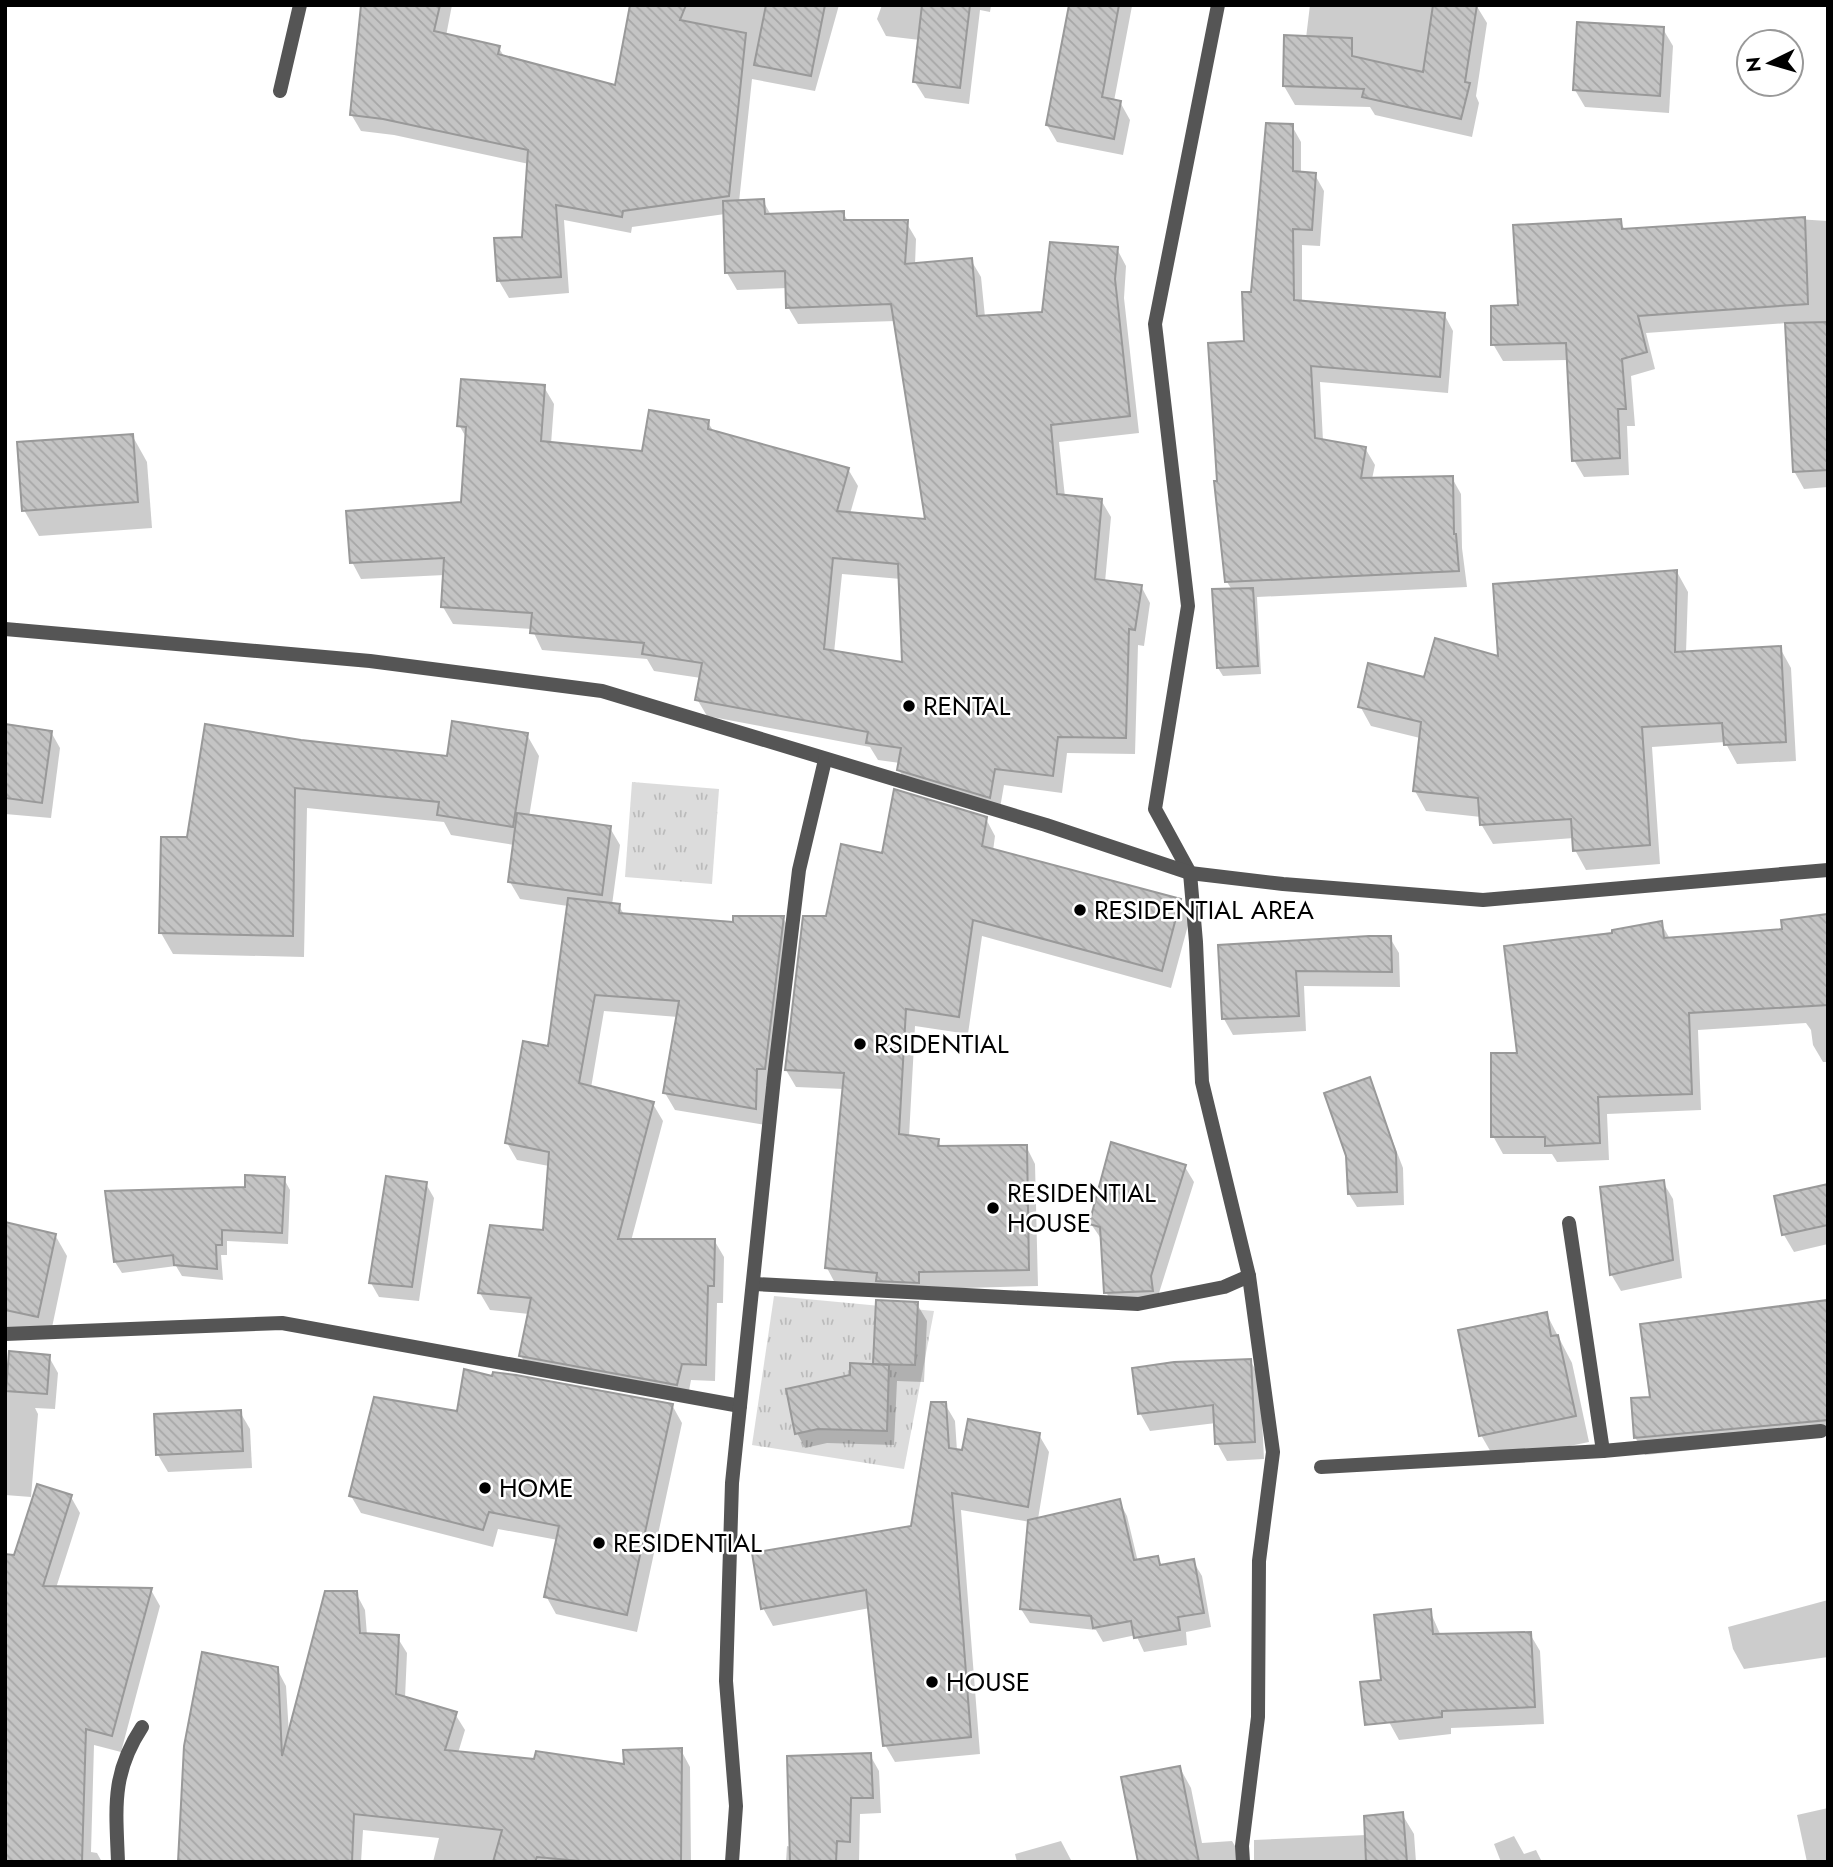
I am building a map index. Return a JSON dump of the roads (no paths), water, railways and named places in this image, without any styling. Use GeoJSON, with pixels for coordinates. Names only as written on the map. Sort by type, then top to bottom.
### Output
{"type":"FeatureCollection","features":[{"type":"Feature","properties":{"kind":"street"},"geometry":{"type":"LineString","coordinates":[[280,91],[300,5]]}},
{"type":"Feature","properties":{"kind":"street"},"geometry":{"type":"LineString","coordinates":[[1218,5],[1155,324],[1188,606],[1155,809],[1189,873],[1196,942],[1202,1082],[1249,1276],[1273,1452],[1259,1561],[1258,1717],[1242,1846],[1243,1862]]}},
{"type":"Feature","properties":{"kind":"street"},"geometry":{"type":"LineString","coordinates":[[5,629],[370,662],[602,691],[1046,825],[1189,873],[1283,884],[1483,900],[1828,870]]}},
{"type":"Feature","properties":{"kind":"street"},"geometry":{"type":"LineString","coordinates":[[732,1862],[736,1806],[726,1681],[732,1483],[755,1284],[774,1078],[799,870],[825,760]]}},
{"type":"Feature","properties":{"kind":"street"},"geometry":{"type":"LineString","coordinates":[[1569,1223],[1603,1451]]}},
{"type":"Feature","properties":{"kind":"street"},"geometry":{"type":"LineString","coordinates":[[755,1284],[1138,1304],[1224,1287],[1249,1276]]}},
{"type":"Feature","properties":{"kind":"street"},"geometry":{"type":"LineString","coordinates":[[5,1334],[282,1324],[740,1406]]}},
{"type":"Feature","properties":{"kind":"street"},"geometry":{"type":"LineString","coordinates":[[1321,1467],[1603,1451],[1821,1431]]}},
{"type":"Feature","properties":{"kind":"street"},"geometry":{"type":"LineString","coordinates":[[118,1862],[118,1781],[125,1752],[142,1727]]}},
{"type":"Feature","properties":{"kind":"place","name":"RENTAL"},"geometry":{"type":"Point","coordinates":[909,706]}},
{"type":"Feature","properties":{"kind":"place","name":"RESIDENTIAL AREA"},"geometry":{"type":"Point","coordinates":[1080,910]}},
{"type":"Feature","properties":{"kind":"place","name":"RSIDENTIAL"},"geometry":{"type":"Point","coordinates":[860,1044]}},
{"type":"Feature","properties":{"kind":"place","name":"RESIDENTIAL HOUSE"},"geometry":{"type":"Point","coordinates":[993,1208]}},
{"type":"Feature","properties":{"kind":"place","name":"HOME"},"geometry":{"type":"Point","coordinates":[485,1488]}},
{"type":"Feature","properties":{"kind":"place","name":"RESIDENTIAL"},"geometry":{"type":"Point","coordinates":[599,1543]}},
{"type":"Feature","properties":{"kind":"place","name":"HOUSE"},"geometry":{"type":"Point","coordinates":[932,1682]}}]}
